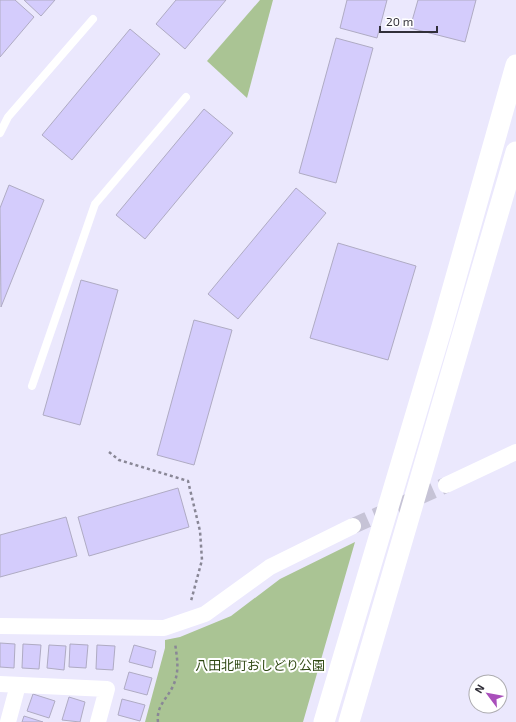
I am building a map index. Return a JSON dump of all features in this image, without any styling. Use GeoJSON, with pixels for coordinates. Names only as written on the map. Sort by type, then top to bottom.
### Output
{"type":"FeatureCollection","features":[{"type":"Feature","properties":{"kind":"street"},"geometry":{"type":"LineString","coordinates":[[324,722],[439,337],[516,65]]}},
{"type":"Feature","properties":{"kind":"street"},"geometry":{"type":"LineString","coordinates":[[349,722],[516,152]]}},
{"type":"Feature","properties":{"kind":"street"},"geometry":{"type":"LineString","coordinates":[[446,485],[516,452]]}},
{"type":"Feature","properties":{"kind":"street"},"geometry":{"type":"LineString","coordinates":[[0,626],[164,628],[205,614],[270,566],[353,526]]}},
{"type":"Feature","properties":{"kind":"street"},"geometry":{"type":"LineString","coordinates":[[0,684],[107,689],[98,722]]}},
{"type":"Feature","properties":{"kind":"street"},"geometry":{"type":"LineString","coordinates":[[8,722],[18,685]]}},
{"type":"Feature","properties":{"kind":"lane"},"geometry":{"type":"LineString","coordinates":[[0,134],[8,117],[93,19]]}},
{"type":"Feature","properties":{"kind":"lane"},"geometry":{"type":"LineString","coordinates":[[32,386],[95,204],[186,97]]}},
{"type":"Feature","properties":{"kind":"path"},"geometry":{"type":"LineString","coordinates":[[109,452],[119,460],[188,481],[200,531],[202,560],[191,602]]}},
{"type":"Feature","properties":{"kind":"path"},"geometry":{"type":"LineString","coordinates":[[158,722],[161,703],[173,686],[178,669],[175,638]]}},
{"type":"Feature","properties":{"kind":"green space"},"geometry":{"type":"Polygon","coordinates":[[[260,0],[273,0],[247,98],[207,61],[260,0]]]}},
{"type":"Feature","properties":{"kind":"green space","name":"八田北町おしどり公園"},"geometry":{"type":"Polygon","coordinates":[[[355,542],[303,722],[145,722],[165,648],[165,640],[180,637],[231,616],[280,579],[355,542]]]}},
{"type":"Feature","properties":{"kind":"building"},"geometry":{"type":"Polygon","coordinates":[[[0,0],[15,0],[34,17],[0,57],[0,0]]]}},
{"type":"Feature","properties":{"kind":"building"},"geometry":{"type":"Polygon","coordinates":[[[24,0],[55,0],[41,16],[24,0]]]}},
{"type":"Feature","properties":{"kind":"building"},"geometry":{"type":"Polygon","coordinates":[[[176,0],[226,0],[185,49],[156,24],[176,0]]]}},
{"type":"Feature","properties":{"kind":"building"},"geometry":{"type":"Polygon","coordinates":[[[347,0],[387,0],[377,38],[340,28],[347,0]]]}},
{"type":"Feature","properties":{"kind":"building"},"geometry":{"type":"Polygon","coordinates":[[[418,0],[476,0],[465,42],[410,28],[418,0]]]}},
{"type":"Feature","properties":{"kind":"building"},"geometry":{"type":"Polygon","coordinates":[[[130,29],[160,54],[72,160],[42,135],[130,29]]]}},
{"type":"Feature","properties":{"kind":"building"},"geometry":{"type":"Polygon","coordinates":[[[336,38],[373,48],[336,183],[299,173],[336,38]]]}},
{"type":"Feature","properties":{"kind":"building"},"geometry":{"type":"Polygon","coordinates":[[[204,109],[233,133],[145,239],[116,215],[204,109]]]}},
{"type":"Feature","properties":{"kind":"building"},"geometry":{"type":"Polygon","coordinates":[[[9,185],[44,200],[1,307],[0,208],[9,185]]]}},
{"type":"Feature","properties":{"kind":"building"},"geometry":{"type":"Polygon","coordinates":[[[296,188],[326,213],[238,319],[208,294],[296,188]]]}},
{"type":"Feature","properties":{"kind":"building"},"geometry":{"type":"Polygon","coordinates":[[[338,243],[416,266],[388,360],[310,338],[338,243]]]}},
{"type":"Feature","properties":{"kind":"building"},"geometry":{"type":"Polygon","coordinates":[[[81,280],[118,290],[80,425],[43,415],[81,280]]]}},
{"type":"Feature","properties":{"kind":"building"},"geometry":{"type":"Polygon","coordinates":[[[194,320],[232,330],[194,465],[157,455],[194,320]]]}},
{"type":"Feature","properties":{"kind":"building"},"geometry":{"type":"Polygon","coordinates":[[[178,488],[189,527],[89,556],[78,517],[178,488]]]}},
{"type":"Feature","properties":{"kind":"building"},"geometry":{"type":"Polygon","coordinates":[[[66,517],[77,556],[0,577],[0,535],[66,517]]]}},
{"type":"Feature","properties":{"kind":"building"},"geometry":{"type":"Polygon","coordinates":[[[0,643],[15,644],[14,668],[0,667],[0,643]]]}},
{"type":"Feature","properties":{"kind":"building"},"geometry":{"type":"Polygon","coordinates":[[[23,644],[41,645],[39,669],[22,668],[23,644]]]}},
{"type":"Feature","properties":{"kind":"building"},"geometry":{"type":"Polygon","coordinates":[[[70,644],[88,645],[86,668],[69,667],[70,644]]]}},
{"type":"Feature","properties":{"kind":"building"},"geometry":{"type":"Polygon","coordinates":[[[49,645],[66,646],[64,670],[47,668],[49,645]]]}},
{"type":"Feature","properties":{"kind":"building"},"geometry":{"type":"Polygon","coordinates":[[[97,645],[115,646],[113,670],[96,669],[97,645]]]}},
{"type":"Feature","properties":{"kind":"building"},"geometry":{"type":"Polygon","coordinates":[[[134,645],[156,651],[152,668],[129,662],[134,645]]]}},
{"type":"Feature","properties":{"kind":"building"},"geometry":{"type":"Polygon","coordinates":[[[129,672],[152,678],[147,695],[124,689],[129,672]]]}},
{"type":"Feature","properties":{"kind":"building"},"geometry":{"type":"Polygon","coordinates":[[[33,694],[55,701],[49,718],[27,711],[33,694]]]}},
{"type":"Feature","properties":{"kind":"building"},"geometry":{"type":"Polygon","coordinates":[[[69,697],[85,702],[80,722],[62,720],[69,697]]]}},
{"type":"Feature","properties":{"kind":"building"},"geometry":{"type":"Polygon","coordinates":[[[122,699],[145,705],[140,721],[118,715],[122,699]]]}},
{"type":"Feature","properties":{"kind":"building"},"geometry":{"type":"Polygon","coordinates":[[[24,716],[43,722],[22,722],[24,716]]]}},
{"type":"Feature","properties":{"kind":"tunnel"},"geometry":{"type":"LineString","coordinates":[[353,526],[446,485]]}}]}
